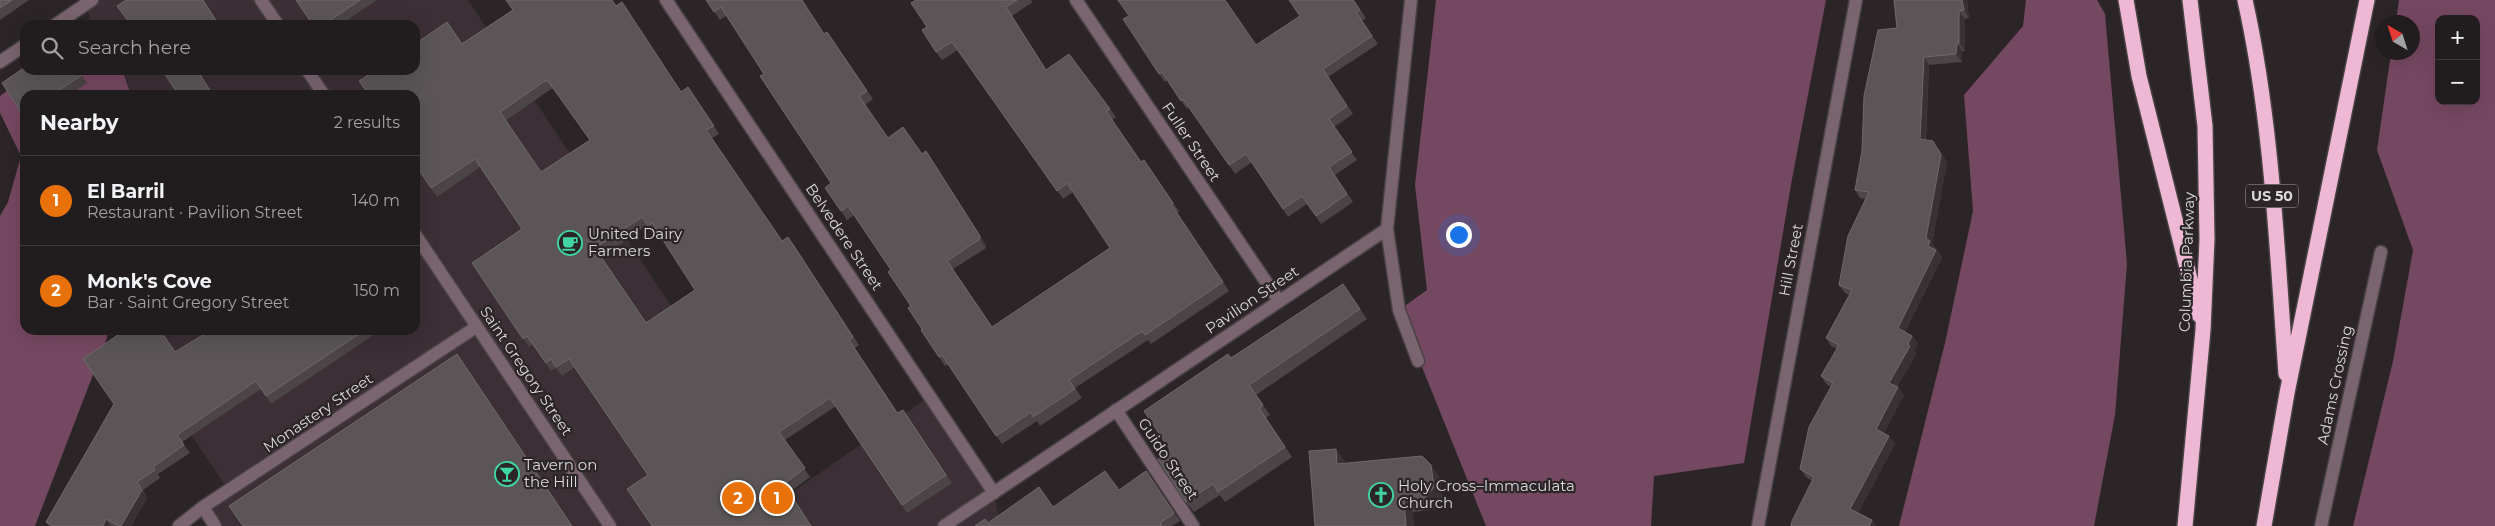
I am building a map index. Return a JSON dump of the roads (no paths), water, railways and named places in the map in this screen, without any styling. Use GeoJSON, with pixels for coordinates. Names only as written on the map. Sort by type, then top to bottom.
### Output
{"type":"FeatureCollection","features":[{"type":"Feature","properties":{"kind":"highway"},"geometry":{"type":"LineString","coordinates":[[2126,0],[2139,76],[2203,330]]}},
{"type":"Feature","properties":{"kind":"highway","name":"Columbia Parkway"},"geometry":{"type":"LineString","coordinates":[[2185,526],[2203,330],[2207,239],[2205,126],[2190,0]]}},
{"type":"Feature","properties":{"kind":"highway","name":"US 50"},"geometry":{"type":"LineString","coordinates":[[2245,0],[2258,59],[2278,260],[2287,393],[2264,526]]}},
{"type":"Feature","properties":{"kind":"highway"},"geometry":{"type":"LineString","coordinates":[[2287,393],[2367,0]]}},
{"type":"Feature","properties":{"kind":"street"},"geometry":{"type":"LineString","coordinates":[[62,20],[92,0]]}},
{"type":"Feature","properties":{"kind":"street"},"geometry":{"type":"LineString","coordinates":[[261,0],[275,20]]}},
{"type":"Feature","properties":{"kind":"street","name":"Belvedere Street"},"geometry":{"type":"LineString","coordinates":[[666,0],[994,493]]}},
{"type":"Feature","properties":{"kind":"street","name":"Fuller Street"},"geometry":{"type":"LineString","coordinates":[[1076,0],[1279,301]]}},
{"type":"Feature","properties":{"kind":"street"},"geometry":{"type":"LineString","coordinates":[[1412,0],[1387,229],[1399,310],[1418,361]]}},
{"type":"Feature","properties":{"kind":"street","name":"Hill Street"},"geometry":{"type":"LineString","coordinates":[[1758,526],[1856,0]]}},
{"type":"Feature","properties":{"kind":"street"},"geometry":{"type":"LineString","coordinates":[[0,62],[20,49]]}},
{"type":"Feature","properties":{"kind":"street"},"geometry":{"type":"LineString","coordinates":[[310,75],[321,90]]}},
{"type":"Feature","properties":{"kind":"street","name":"Pavilion Street"},"geometry":{"type":"LineString","coordinates":[[944,526],[1387,229]]}},
{"type":"Feature","properties":{"kind":"street","name":"Saint Gregory Street"},"geometry":{"type":"LineString","coordinates":[[420,242],[610,526]]}},
{"type":"Feature","properties":{"kind":"street","name":"Adams Crossing"},"geometry":{"type":"LineString","coordinates":[[2321,526],[2380,252]]}},
{"type":"Feature","properties":{"kind":"street","name":"Monastery Street"},"geometry":{"type":"LineString","coordinates":[[179,526],[203,507],[476,326]]}},
{"type":"Feature","properties":{"kind":"street","name":"Guido Street"},"geometry":{"type":"LineString","coordinates":[[1116,410],[1193,526]]}},
{"type":"Feature","properties":{"kind":"street"},"geometry":{"type":"LineString","coordinates":[[203,507],[215,526]]}},
{"type":"Feature","properties":{"kind":"place","name":"United Dairy Farmers"},"geometry":{"type":"Point","coordinates":[570,243]}},
{"type":"Feature","properties":{"kind":"place","name":"Tavern on the Hill"},"geometry":{"type":"Point","coordinates":[507,474]}},
{"type":"Feature","properties":{"kind":"place","name":"Holy Cross–Immaculata Church"},"geometry":{"type":"Point","coordinates":[1381,495]}},
{"type":"Feature","properties":{"kind":"place","name":"Monk's Cove"},"geometry":{"type":"Point","coordinates":[738,498]}},
{"type":"Feature","properties":{"kind":"place","name":"El Barril"},"geometry":{"type":"Point","coordinates":[777,498]}}]}
